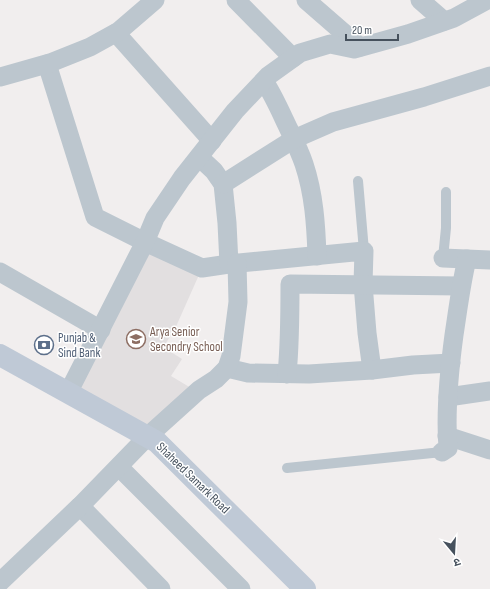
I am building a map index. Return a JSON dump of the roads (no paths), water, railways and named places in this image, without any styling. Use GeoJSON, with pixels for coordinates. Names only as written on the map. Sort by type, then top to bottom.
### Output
{"type":"FeatureCollection","features":[{"type":"Feature","properties":{"kind":"street"},"geometry":{"type":"LineString","coordinates":[[1,74],[47,64],[90,47],[116,33],[155,0]]}},
{"type":"Feature","properties":{"kind":"street"},"geometry":{"type":"LineString","coordinates":[[236,0],[293,58]]}},
{"type":"Feature","properties":{"kind":"street"},"geometry":{"type":"LineString","coordinates":[[306,0],[360,48]]}},
{"type":"Feature","properties":{"kind":"street"},"geometry":{"type":"LineString","coordinates":[[420,0],[444,21]]}},
{"type":"Feature","properties":{"kind":"street"},"geometry":{"type":"LineString","coordinates":[[68,393],[145,242],[155,218],[182,178],[235,111],[268,76],[300,53],[330,44],[354,49],[360,48],[408,34],[454,18],[487,0]]}},
{"type":"Feature","properties":{"kind":"street"},"geometry":{"type":"LineString","coordinates":[[116,33],[212,141]]}},
{"type":"Feature","properties":{"kind":"street"},"geometry":{"type":"LineString","coordinates":[[47,64],[95,217],[202,268],[364,251],[363,284],[372,370]]}},
{"type":"Feature","properties":{"kind":"street"},"geometry":{"type":"LineString","coordinates":[[223,184],[294,139],[333,122],[424,97],[490,76]]}},
{"type":"Feature","properties":{"kind":"street"},"geometry":{"type":"LineString","coordinates":[[264,81],[294,139],[304,163],[311,187],[316,230],[317,256]]}},
{"type":"Feature","properties":{"kind":"street"},"geometry":{"type":"LineString","coordinates":[[3,584],[148,436],[199,390],[216,379],[227,368],[231,356],[238,302],[223,184],[214,171],[199,157]]}},
{"type":"Feature","properties":{"kind":"street"},"geometry":{"type":"LineString","coordinates":[[443,258],[490,260]]}},
{"type":"Feature","properties":{"kind":"street"},"geometry":{"type":"LineString","coordinates":[[467,259],[461,286],[451,363],[445,444],[490,450]]}},
{"type":"Feature","properties":{"kind":"street"},"geometry":{"type":"LineString","coordinates":[[0,272],[101,330]]}},
{"type":"Feature","properties":{"kind":"street"},"geometry":{"type":"LineString","coordinates":[[287,374],[290,322],[290,284],[461,286]]}},
{"type":"Feature","properties":{"kind":"street","name":"Shaheed Samark Road"},"geometry":{"type":"LineString","coordinates":[[0,355],[157,442],[305,589]]}},
{"type":"Feature","properties":{"kind":"street"},"geometry":{"type":"LineString","coordinates":[[227,368],[248,373],[309,374],[451,363]]}},
{"type":"Feature","properties":{"kind":"street"},"geometry":{"type":"LineString","coordinates":[[448,397],[490,391]]}},
{"type":"Feature","properties":{"kind":"street"},"geometry":{"type":"LineString","coordinates":[[118,467],[241,589]]}},
{"type":"Feature","properties":{"kind":"street"},"geometry":{"type":"LineString","coordinates":[[80,506],[162,589]]}},
{"type":"Feature","properties":{"kind":"lane"},"geometry":{"type":"LineString","coordinates":[[358,180],[364,251]]}},
{"type":"Feature","properties":{"kind":"lane"},"geometry":{"type":"LineString","coordinates":[[443,258],[446,228],[446,192]]}},
{"type":"Feature","properties":{"kind":"lane"},"geometry":{"type":"LineString","coordinates":[[287,468],[445,444]]}},
{"type":"Feature","properties":{"kind":"place","name":"Arya Senior Secondry School"},"geometry":{"type":"Point","coordinates":[136,339]}},
{"type":"Feature","properties":{"kind":"place","name":"Punjab & Sind Bank"},"geometry":{"type":"Point","coordinates":[44,345]}}]}
